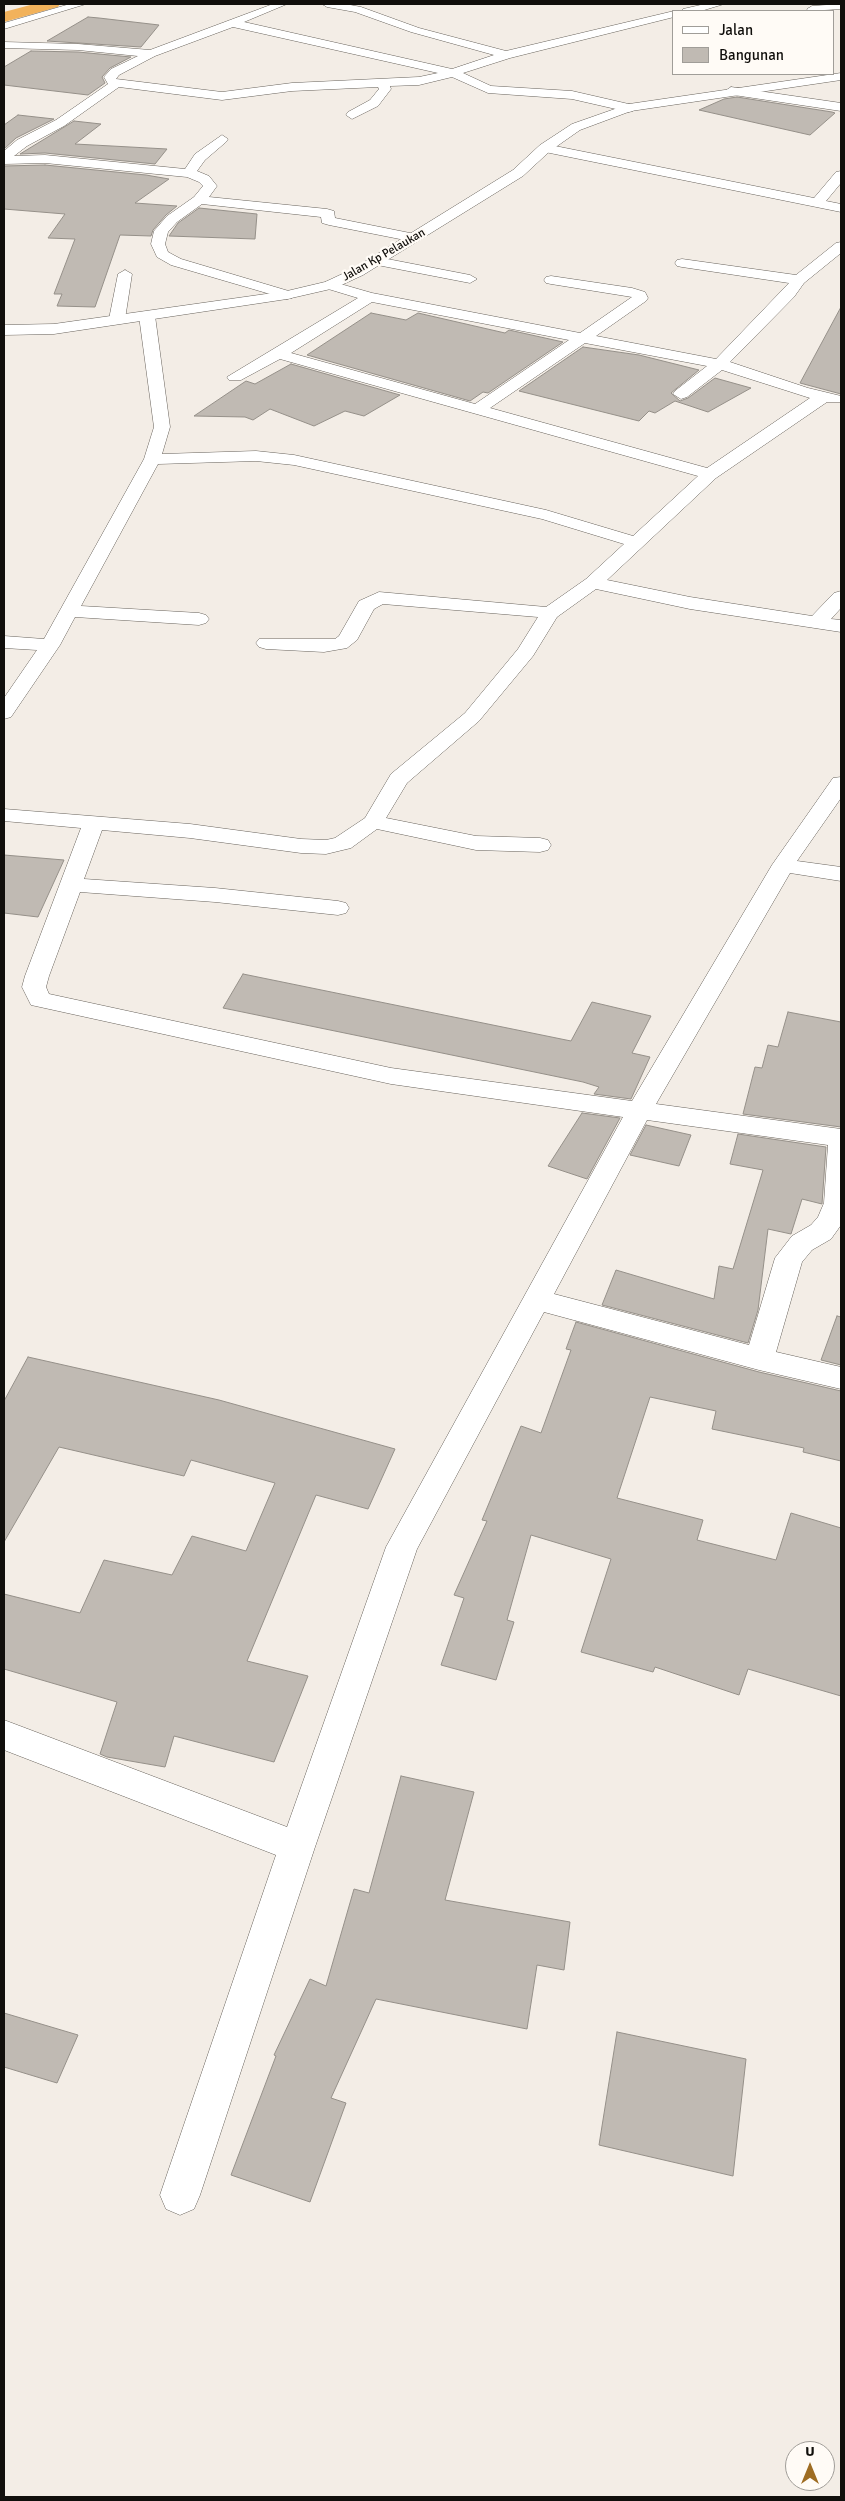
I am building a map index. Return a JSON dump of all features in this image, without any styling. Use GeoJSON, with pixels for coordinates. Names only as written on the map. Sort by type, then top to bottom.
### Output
{"type":"FeatureCollection","features":[{"type":"Feature","properties":{"kind":"street"},"geometry":{"type":"LineString","coordinates":[[4,26],[81,4]]}},
{"type":"Feature","properties":{"kind":"street"},"geometry":{"type":"LineString","coordinates":[[282,4],[151,54],[115,72],[110,77],[111,80],[222,96],[292,86],[419,80],[453,73],[506,55],[672,14]]}},
{"type":"Feature","properties":{"kind":"street"},"geometry":{"type":"LineString","coordinates":[[327,4],[362,6],[415,30],[506,55]]}},
{"type":"Feature","properties":{"kind":"street"},"geometry":{"type":"LineString","coordinates":[[692,10],[719,4]]}},
{"type":"Feature","properties":{"kind":"street"},"geometry":{"type":"LineString","coordinates":[[797,4],[814,10],[841,6]]}},
{"type":"Feature","properties":{"kind":"street"},"geometry":{"type":"LineString","coordinates":[[231,23],[453,73],[488,89],[572,95],[629,108]]}},
{"type":"Feature","properties":{"kind":"street"},"geometry":{"type":"LineString","coordinates":[[4,45],[78,47],[151,54]]}},
{"type":"Feature","properties":{"kind":"street","name":"Jalan Kp Pelaukan"},"geometry":{"type":"LineString","coordinates":[[4,330],[54,328],[147,316],[213,304],[287,295],[330,285],[377,261],[518,173],[545,148],[576,127],[629,108],[841,76]]}},
{"type":"Feature","properties":{"kind":"street"},"geometry":{"type":"LineString","coordinates":[[4,158],[22,143],[60,123],[117,82]]}},
{"type":"Feature","properties":{"kind":"street"},"geometry":{"type":"LineString","coordinates":[[352,115],[374,103],[384,89],[383,83]]}},
{"type":"Feature","properties":{"kind":"street"},"geometry":{"type":"LineString","coordinates":[[732,91],[841,107]]}},
{"type":"Feature","properties":{"kind":"street"},"geometry":{"type":"LineString","coordinates":[[189,173],[200,157],[222,139]]}},
{"type":"Feature","properties":{"kind":"street"},"geometry":{"type":"LineString","coordinates":[[545,148],[841,208]]}},
{"type":"Feature","properties":{"kind":"street"},"geometry":{"type":"LineString","coordinates":[[4,158],[45,159],[189,173],[204,179],[210,186],[198,200],[172,219],[161,232],[158,244],[162,254],[176,262],[287,295]]}},
{"type":"Feature","properties":{"kind":"street"},"geometry":{"type":"LineString","coordinates":[[816,204],[841,175]]}},
{"type":"Feature","properties":{"kind":"street"},"geometry":{"type":"LineString","coordinates":[[198,200],[327,213],[329,221],[414,238]]}},
{"type":"Feature","properties":{"kind":"street"},"geometry":{"type":"LineString","coordinates":[[681,394],[720,364],[789,294],[800,280],[841,246]]}},
{"type":"Feature","properties":{"kind":"street"},"geometry":{"type":"LineString","coordinates":[[377,261],[470,279]]}},
{"type":"Feature","properties":{"kind":"street"},"geometry":{"type":"LineString","coordinates":[[682,263],[800,280]]}},
{"type":"Feature","properties":{"kind":"street"},"geometry":{"type":"LineString","coordinates":[[117,319],[125,274]]}},
{"type":"Feature","properties":{"kind":"street"},"geometry":{"type":"LineString","coordinates":[[479,408],[642,298],[640,294],[551,280]]}},
{"type":"Feature","properties":{"kind":"street"},"geometry":{"type":"LineString","coordinates":[[330,285],[370,297],[720,364],[823,397],[841,400]]}},
{"type":"Feature","properties":{"kind":"street"},"geometry":{"type":"LineString","coordinates":[[235,377],[278,354],[370,297]]}},
{"type":"Feature","properties":{"kind":"street"},"geometry":{"type":"LineString","coordinates":[[4,713],[50,645],[152,459],[162,427],[147,316]]}},
{"type":"Feature","properties":{"kind":"street"},"geometry":{"type":"LineString","coordinates":[[278,354],[479,408],[710,474]]}},
{"type":"Feature","properties":{"kind":"street"},"geometry":{"type":"LineString","coordinates":[[4,815],[190,831],[301,846],[326,847],[343,843],[373,822],[399,779],[472,717],[526,652],[550,613],[593,583],[710,474],[823,397]]}},
{"type":"Feature","properties":{"kind":"street"},"geometry":{"type":"LineString","coordinates":[[152,459],[256,456],[294,460],[546,514],[636,542]]}},
{"type":"Feature","properties":{"kind":"street"},"geometry":{"type":"LineString","coordinates":[[593,583],[690,603],[841,626]]}},
{"type":"Feature","properties":{"kind":"street"},"geometry":{"type":"LineString","coordinates":[[816,622],[841,597]]}},
{"type":"Feature","properties":{"kind":"street"},"geometry":{"type":"LineString","coordinates":[[266,643],[324,646],[340,644],[347,640],[366,605],[379,598],[399,598],[550,613]]}},
{"type":"Feature","properties":{"kind":"street"},"geometry":{"type":"LineString","coordinates":[[67,612],[199,619]]}},
{"type":"Feature","properties":{"kind":"street"},"geometry":{"type":"LineString","coordinates":[[4,642],[50,645]]}},
{"type":"Feature","properties":{"kind":"street"},"geometry":{"type":"LineString","coordinates":[[180,2195],[297,1847],[402,1547],[538,1300],[640,1108],[783,865],[841,783]]}},
{"type":"Feature","properties":{"kind":"street"},"geometry":{"type":"LineString","coordinates":[[373,822],[476,842],[511,846],[540,845]]}},
{"type":"Feature","properties":{"kind":"street"},"geometry":{"type":"LineString","coordinates":[[94,823],[37,976],[34,987],[40,1000],[392,1076],[640,1108],[841,1138],[837,1203],[830,1221],[822,1232],[802,1243],[789,1258],[759,1359]]}},
{"type":"Feature","properties":{"kind":"street"},"geometry":{"type":"LineString","coordinates":[[783,865],[841,874]]}},
{"type":"Feature","properties":{"kind":"street"},"geometry":{"type":"LineString","coordinates":[[72,885],[215,895],[338,908]]}},
{"type":"Feature","properties":{"kind":"street"},"geometry":{"type":"LineString","coordinates":[[538,1300],[759,1359],[841,1378]]}},
{"type":"Feature","properties":{"kind":"street"},"geometry":{"type":"LineString","coordinates":[[4,1735],[297,1847]]}},
{"type":"Feature","properties":{"kind":"building"},"geometry":{"type":"Polygon","coordinates":[[[88,17],[159,25],[141,47],[47,41],[88,17]]]}},
{"type":"Feature","properties":{"kind":"building"},"geometry":{"type":"Polygon","coordinates":[[[31,51],[78,52],[131,57],[110,68],[102,77],[105,83],[88,95],[4,85],[4,67],[31,51]]]}},
{"type":"Feature","properties":{"kind":"building"},"geometry":{"type":"Polygon","coordinates":[[[737,97],[835,113],[810,135],[699,110],[724,99],[737,97]]]}},
{"type":"Feature","properties":{"kind":"building"},"geometry":{"type":"Polygon","coordinates":[[[18,115],[54,119],[16,138],[4,149],[4,125],[18,115]]]}},
{"type":"Feature","properties":{"kind":"building"},"geometry":{"type":"Polygon","coordinates":[[[74,121],[101,124],[75,144],[167,149],[155,164],[45,153],[20,154],[74,121]]]}},
{"type":"Feature","properties":{"kind":"building"},"geometry":{"type":"Polygon","coordinates":[[[45,165],[169,179],[135,203],[177,206],[153,230],[151,236],[120,235],[95,307],[57,306],[62,294],[54,294],[75,239],[48,238],[65,214],[4,209],[4,166],[45,165]]]}},
{"type":"Feature","properties":{"kind":"building"},"geometry":{"type":"Polygon","coordinates":[[[199,208],[257,214],[255,239],[169,236],[178,223],[199,208]]]}},
{"type":"Feature","properties":{"kind":"building"},"geometry":{"type":"Polygon","coordinates":[[[841,307],[841,394],[800,383],[841,307]]]}},
{"type":"Feature","properties":{"kind":"building"},"geometry":{"type":"Polygon","coordinates":[[[371,313],[406,320],[418,313],[505,333],[509,330],[563,342],[488,393],[483,392],[470,401],[307,355],[371,313]]]}},
{"type":"Feature","properties":{"kind":"building"},"geometry":{"type":"Polygon","coordinates":[[[583,347],[639,355],[699,370],[671,393],[680,401],[688,398],[715,378],[751,388],[708,412],[675,401],[655,413],[649,411],[639,421],[519,391],[583,347]]]}},
{"type":"Feature","properties":{"kind":"building"},"geometry":{"type":"Polygon","coordinates":[[[291,364],[400,395],[364,416],[345,411],[314,426],[270,409],[253,420],[245,417],[194,416],[246,381],[255,384],[291,364]]]}},
{"type":"Feature","properties":{"kind":"building"},"geometry":{"type":"Polygon","coordinates":[[[4,855],[64,860],[38,917],[4,913],[4,855]]]}},
{"type":"Feature","properties":{"kind":"building"},"geometry":{"type":"Polygon","coordinates":[[[243,974],[571,1041],[592,1002],[651,1016],[632,1053],[650,1057],[631,1099],[594,1094],[599,1087],[583,1082],[223,1008],[243,974]]]}},
{"type":"Feature","properties":{"kind":"building"},"geometry":{"type":"Polygon","coordinates":[[[788,1012],[841,1022],[841,1127],[743,1114],[755,1067],[762,1068],[768,1045],[778,1047],[788,1012]]]}},
{"type":"Feature","properties":{"kind":"building"},"geometry":{"type":"Polygon","coordinates":[[[582,1113],[620,1118],[587,1179],[548,1166],[582,1113]]]}},
{"type":"Feature","properties":{"kind":"building"},"geometry":{"type":"Polygon","coordinates":[[[646,1125],[691,1135],[679,1166],[630,1155],[646,1125]]]}},
{"type":"Feature","properties":{"kind":"building"},"geometry":{"type":"Polygon","coordinates":[[[738,1134],[826,1147],[822,1204],[802,1199],[791,1234],[768,1229],[758,1310],[748,1343],[602,1305],[616,1270],[714,1299],[719,1266],[733,1269],[763,1170],[730,1164],[738,1134]]]}},
{"type":"Feature","properties":{"kind":"building"},"geometry":{"type":"Polygon","coordinates":[[[837,1316],[841,1317],[841,1365],[821,1360],[837,1316]]]}},
{"type":"Feature","properties":{"kind":"building"},"geometry":{"type":"Polygon","coordinates":[[[576,1322],[759,1372],[841,1391],[841,1461],[803,1452],[804,1448],[712,1429],[716,1411],[650,1397],[617,1498],[703,1520],[697,1540],[776,1560],[791,1513],[841,1528],[841,1696],[748,1669],[739,1695],[655,1667],[653,1672],[581,1652],[611,1559],[531,1535],[507,1620],[514,1622],[496,1680],[441,1665],[464,1598],[454,1595],[487,1521],[482,1520],[521,1426],[541,1433],[571,1350],[566,1349],[576,1322]]]}},
{"type":"Feature","properties":{"kind":"building"},"geometry":{"type":"Polygon","coordinates":[[[28,1357],[219,1400],[395,1449],[368,1509],[316,1495],[247,1661],[308,1676],[274,1762],[174,1736],[165,1767],[107,1757],[100,1754],[117,1702],[4,1669],[4,1594],[80,1613],[104,1560],[172,1575],[192,1536],[246,1551],[275,1483],[191,1460],[184,1476],[59,1447],[4,1542],[4,1401],[28,1357]]]}},
{"type":"Feature","properties":{"kind":"building"},"geometry":{"type":"Polygon","coordinates":[[[401,1776],[474,1792],[445,1900],[570,1922],[564,1970],[537,1965],[527,2029],[376,1999],[331,2098],[346,2103],[310,2202],[231,2175],[276,2056],[274,2055],[310,1979],[326,1986],[354,1889],[369,1893],[401,1776]]]}},
{"type":"Feature","properties":{"kind":"building"},"geometry":{"type":"Polygon","coordinates":[[[4,2013],[78,2035],[57,2083],[4,2067],[4,2013]]]}},
{"type":"Feature","properties":{"kind":"building"},"geometry":{"type":"Polygon","coordinates":[[[617,2032],[746,2059],[733,2176],[599,2145],[617,2032]]]}},
{"type":"Feature","properties":{"kind":"waterway"},"geometry":{"type":"LineString","coordinates":[[4,17],[52,4]]}}]}
